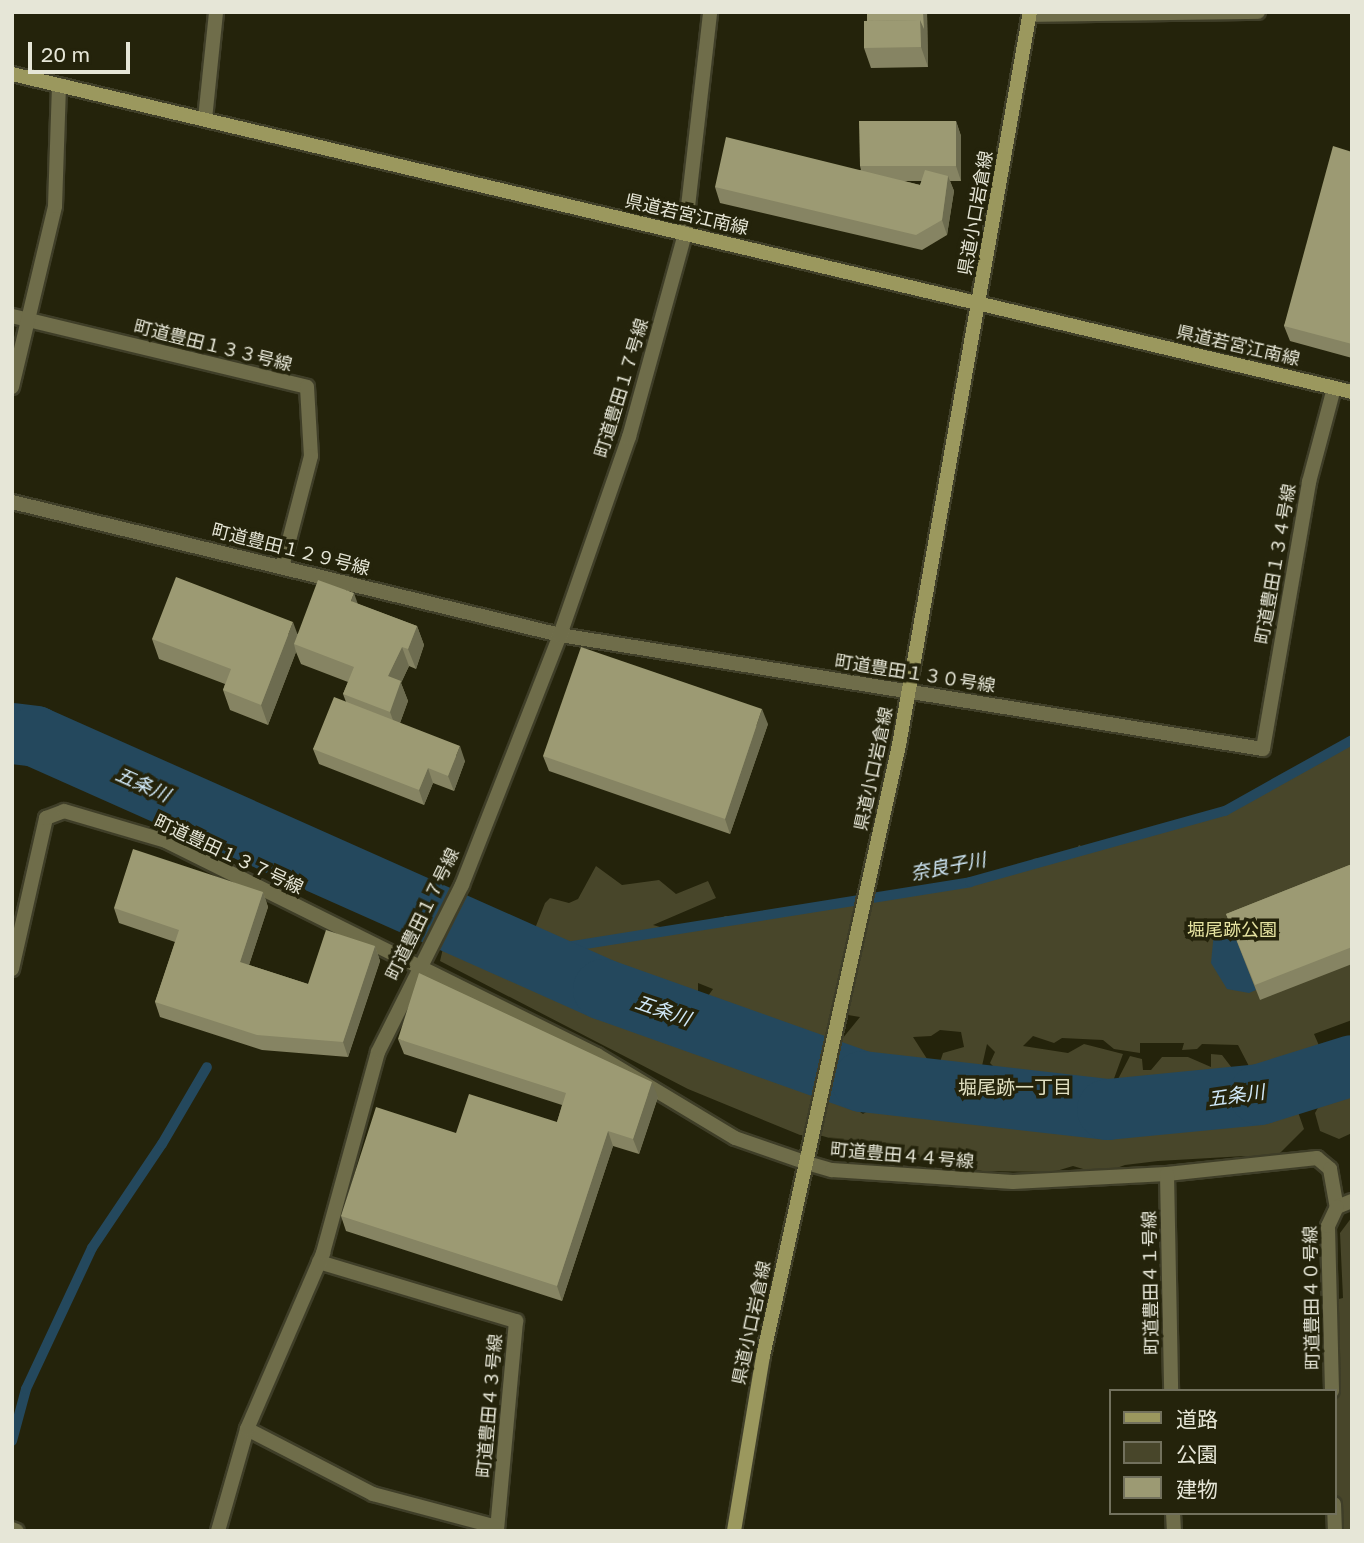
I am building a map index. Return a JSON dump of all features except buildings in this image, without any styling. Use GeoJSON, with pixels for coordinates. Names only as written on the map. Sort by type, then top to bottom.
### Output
{"type":"FeatureCollection","features":[{"type":"Feature","properties":{"kind":"main road","name":"県道小口岩倉線"},"geometry":{"type":"LineString","coordinates":[[734,1531],[753,1403],[909,691],[1030,14]]}},
{"type":"Feature","properties":{"kind":"main road","name":"県道若宮江南線"},"geometry":{"type":"LineString","coordinates":[[12,74],[1352,392]]}},
{"type":"Feature","properties":{"kind":"street"},"geometry":{"type":"LineString","coordinates":[[205,119],[216,12]]}},
{"type":"Feature","properties":{"kind":"street","name":"町道豊田１７号線"},"geometry":{"type":"LineString","coordinates":[[218,1531],[247,1429],[319,1262],[378,1052],[420,961],[462,885],[560,635],[629,437],[685,233],[710,12]]}},
{"type":"Feature","properties":{"kind":"street"},"geometry":{"type":"LineString","coordinates":[[1030,14],[1258,12]]}},
{"type":"Feature","properties":{"kind":"street"},"geometry":{"type":"LineString","coordinates":[[12,387],[55,206],[59,85]]}},
{"type":"Feature","properties":{"kind":"street","name":"町道豊田１３３号線"},"geometry":{"type":"LineString","coordinates":[[12,316],[307,387],[312,456],[282,567]]}},
{"type":"Feature","properties":{"kind":"street","name":"町道豊田１３４号線"},"geometry":{"type":"LineString","coordinates":[[1264,749],[1309,482],[1334,388]]}},
{"type":"Feature","properties":{"kind":"street","name":"町道豊田１２９号線"},"geometry":{"type":"LineString","coordinates":[[12,502],[560,635]]}},
{"type":"Feature","properties":{"kind":"street","name":"町道豊田１３０号線"},"geometry":{"type":"LineString","coordinates":[[560,635],[1264,749]]}},
{"type":"Feature","properties":{"kind":"street","name":"町道豊田１３７号線"},"geometry":{"type":"LineString","coordinates":[[12,969],[46,818],[58,811],[166,841],[420,961]]}},
{"type":"Feature","properties":{"kind":"street","name":"町道豊田４４号線"},"geometry":{"type":"LineString","coordinates":[[420,961],[597,1055],[735,1138],[808,1156],[832,1170],[979,1181],[1167,1174],[1317,1158],[1330,1169],[1337,1207]]}},
{"type":"Feature","properties":{"kind":"street","name":"町道豊田４１号線"},"geometry":{"type":"LineString","coordinates":[[1167,1174],[1171,1389]]}},
{"type":"Feature","properties":{"kind":"street"},"geometry":{"type":"LineString","coordinates":[[1337,1207],[1352,1201]]}},
{"type":"Feature","properties":{"kind":"street","name":"町道豊田４０号線"},"geometry":{"type":"LineString","coordinates":[[1332,1389],[1328,1226],[1337,1207]]}},
{"type":"Feature","properties":{"kind":"street","name":"町道豊田４３号線"},"geometry":{"type":"LineString","coordinates":[[319,1262],[516,1321],[497,1529]]}},
{"type":"Feature","properties":{"kind":"street"},"geometry":{"type":"LineString","coordinates":[[247,1429],[373,1494],[497,1529]]}},
{"type":"Feature","properties":{"kind":"street"},"geometry":{"type":"LineString","coordinates":[[12,1529],[18,1531]]}},
{"type":"Feature","properties":{"kind":"green space","name":"堀尾跡公園"},"geometry":{"type":"Polygon","coordinates":[[[1352,744],[1352,1020],[1314,1034],[1324,1057],[1286,1078],[1276,1093],[1254,1100],[1238,1091],[1222,1105],[1141,1082],[1134,1097],[1116,1083],[1130,1056],[1142,1059],[1143,1070],[1151,1070],[1162,1057],[1188,1057],[1211,1067],[1211,1054],[1222,1055],[1232,1068],[1226,1079],[1237,1084],[1253,1074],[1238,1045],[1202,1044],[1197,1049],[1182,1050],[1184,1043],[1140,1043],[1140,1053],[1114,1049],[1103,1040],[1062,1038],[1054,1043],[1033,1036],[1023,1046],[1068,1053],[1084,1044],[1123,1054],[1108,1095],[1069,1098],[1000,1089],[1003,1076],[990,1063],[995,1052],[987,1044],[982,1066],[991,1084],[974,1102],[960,1100],[953,1086],[936,1074],[943,1053],[964,1047],[961,1032],[940,1030],[931,1036],[913,1037],[929,1062],[926,1079],[884,1080],[851,1066],[838,1044],[860,1017],[842,1014],[835,1057],[762,1052],[718,1023],[703,1003],[713,989],[698,983],[698,999],[667,1001],[607,980],[603,968],[574,969],[532,936],[545,903],[550,898],[569,903],[578,899],[596,866],[622,885],[659,880],[676,894],[708,881],[716,898],[653,925],[671,930],[715,923],[725,916],[760,916],[970,882],[1031,865],[1033,859],[1075,852],[1079,845],[1087,849],[1225,811],[1352,744]]]}},
{"type":"Feature","properties":{"kind":"green space"},"geometry":{"type":"Polygon","coordinates":[[[465,929],[489,945],[525,945],[561,977],[597,980],[637,994],[671,1025],[756,1058],[774,1080],[816,1080],[863,1114],[875,1106],[916,1103],[921,1116],[1001,1107],[1026,1117],[1035,1108],[1092,1122],[1112,1117],[1149,1126],[1160,1113],[1182,1125],[1196,1112],[1225,1112],[1242,1122],[1244,1108],[1284,1100],[1298,1112],[1304,1129],[1272,1161],[1245,1156],[1158,1161],[1125,1165],[1100,1174],[1073,1166],[1053,1172],[982,1171],[942,1162],[910,1161],[819,1135],[800,1135],[688,1089],[440,961],[444,944],[465,929]]]}},
{"type":"Feature","properties":{"kind":"green space"},"geometry":{"type":"Polygon","coordinates":[[[1340,1092],[1352,1096],[1352,1133],[1339,1139],[1320,1131],[1315,1113],[1324,1097],[1340,1092]]]}},
{"type":"Feature","properties":{"kind":"green space"},"geometry":{"type":"Polygon","coordinates":[[[1352,1217],[1352,1531],[1335,1531],[1336,1389],[1332,1389],[1330,1301],[1343,1298],[1340,1233],[1352,1217]]]}},
{"type":"Feature","properties":{"kind":"water"},"geometry":{"type":"Polygon","coordinates":[[[1229,920],[1256,990],[1249,993],[1227,989],[1211,963],[1214,932],[1229,920]]]}},
{"type":"Feature","properties":{"kind":"waterway","name":"五条川"},"geometry":{"type":"LineString","coordinates":[[12,733],[35,736],[603,989],[862,1081],[1107,1109],[1259,1094],[1352,1065]]}},
{"type":"Feature","properties":{"kind":"waterway","name":"奈良子川"},"geometry":{"type":"LineString","coordinates":[[529,953],[970,882],[1225,811],[1352,740]]}},
{"type":"Feature","properties":{"kind":"waterway"},"geometry":{"type":"LineString","coordinates":[[12,1441],[26,1389],[92,1248],[162,1144],[207,1067]]}},
{"type":"Feature","properties":{"kind":"district","name":"堀尾跡一丁目"},"geometry":{"type":"Point","coordinates":[1015,1087]}}]}
